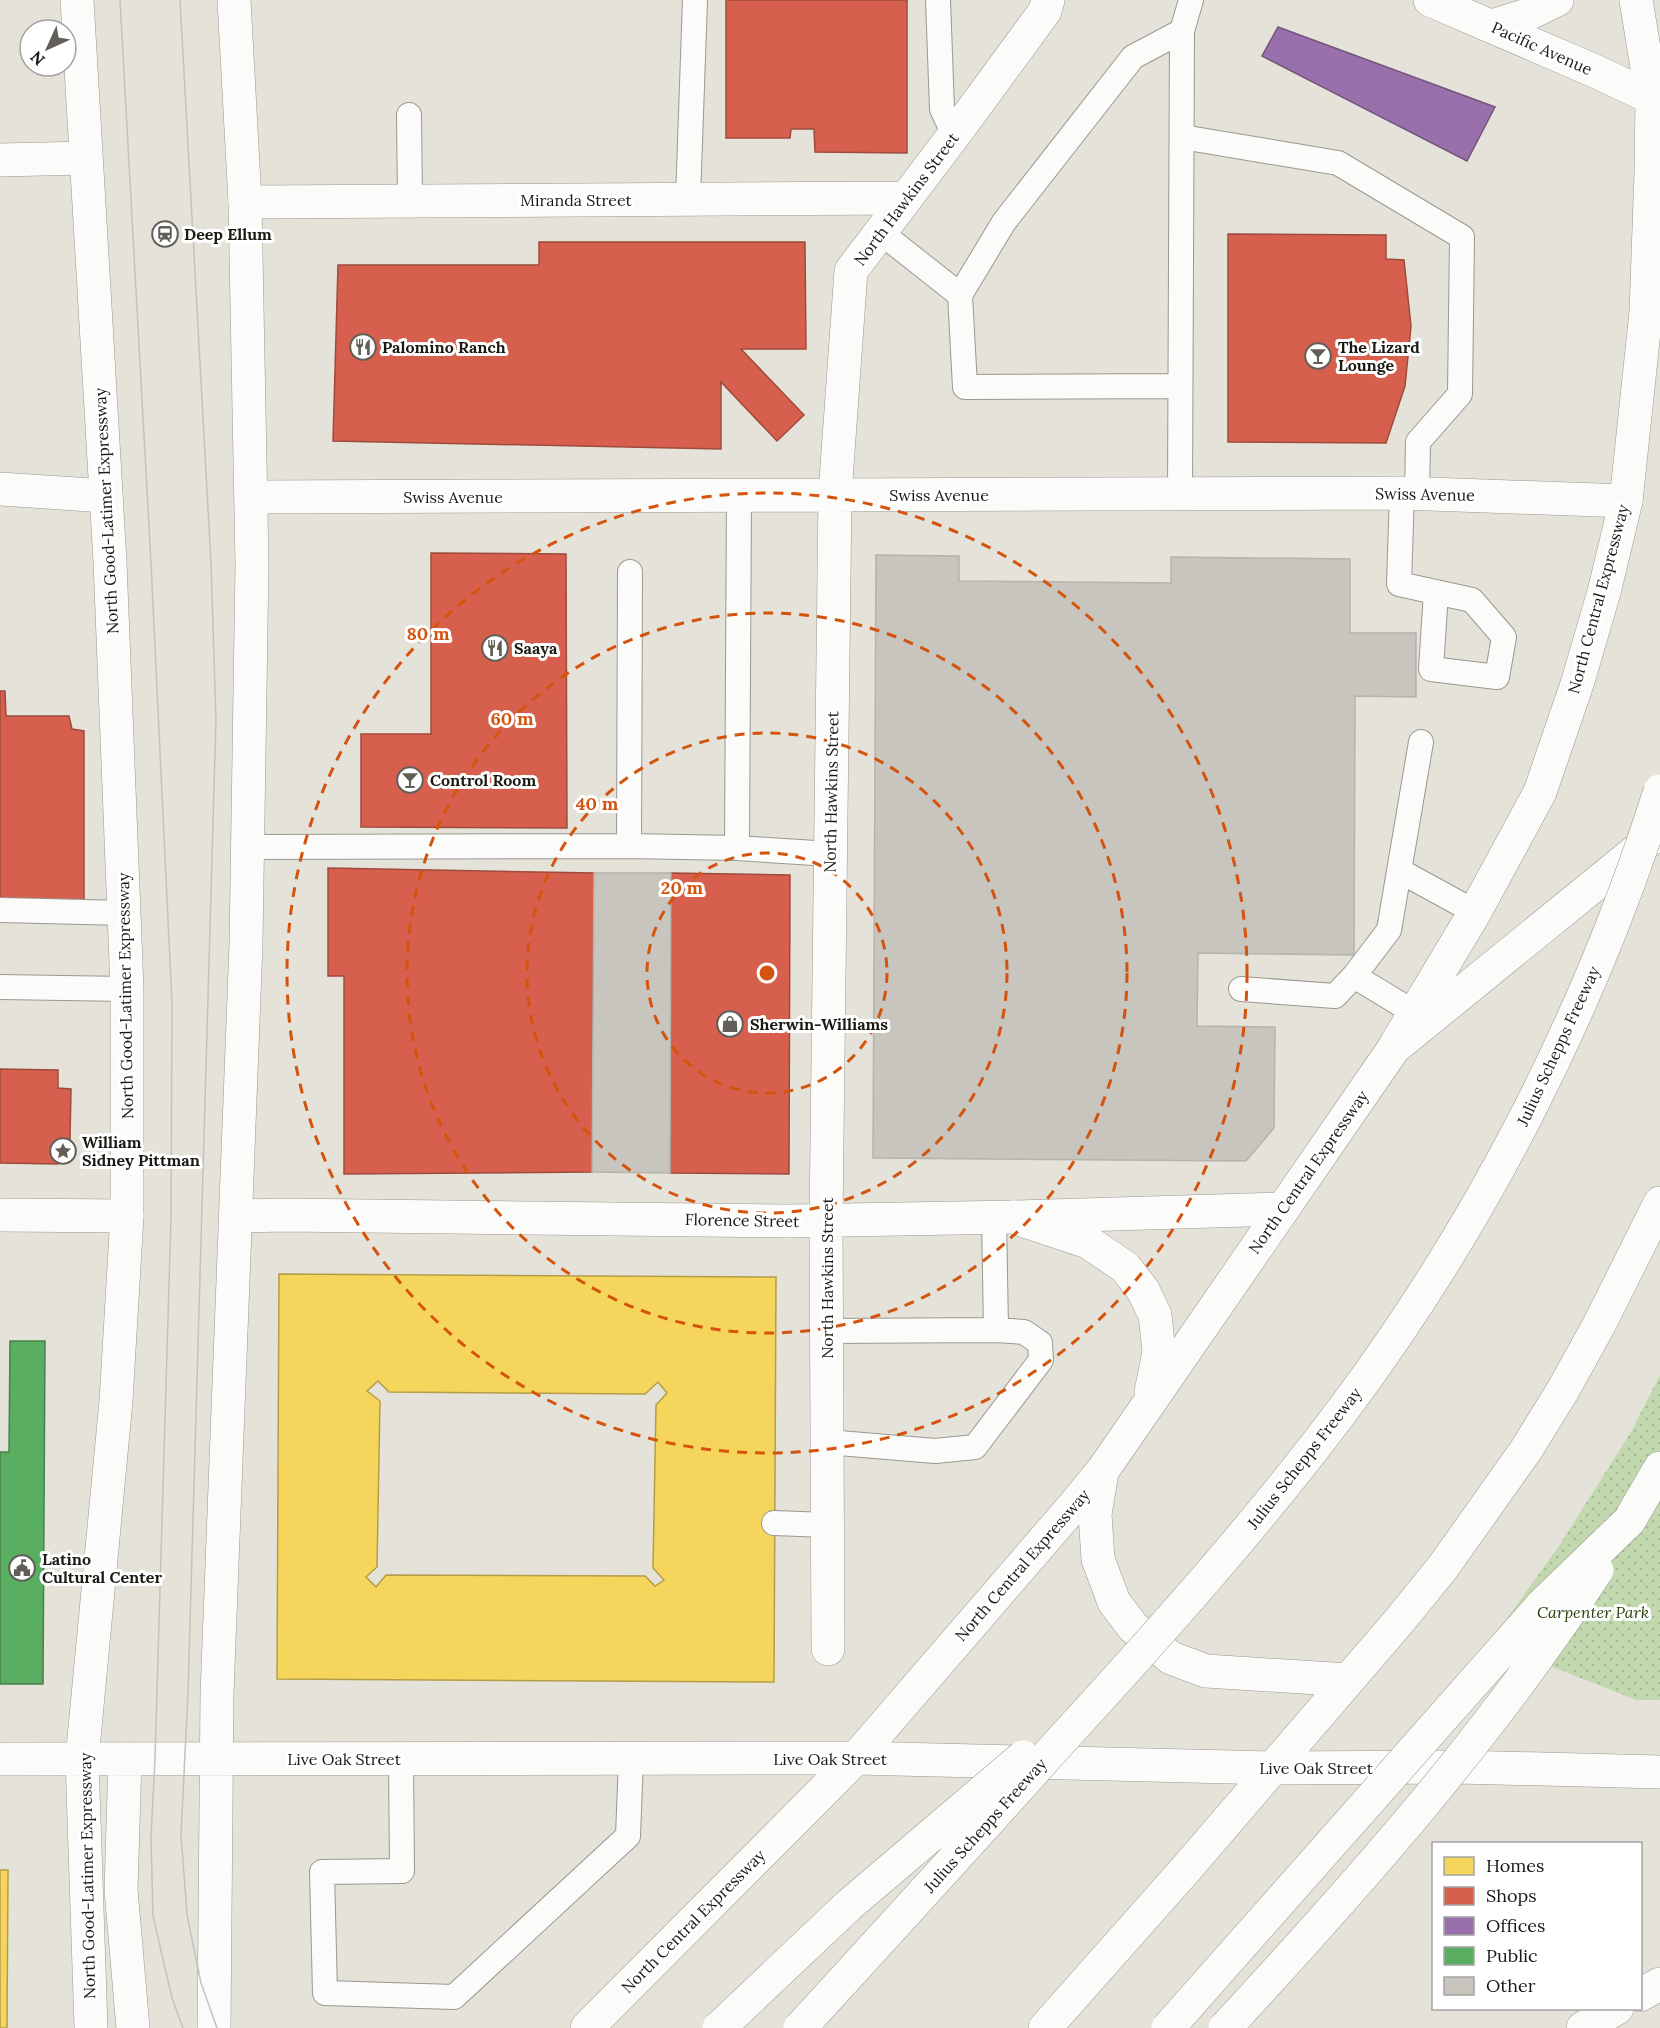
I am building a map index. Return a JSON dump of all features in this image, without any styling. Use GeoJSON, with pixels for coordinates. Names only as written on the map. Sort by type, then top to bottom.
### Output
{"type":"FeatureCollection","features":[{"type":"Feature","properties":{"kind":"main road","name":"North Good-Latimer Expressway"},"geometry":{"type":"LineString","coordinates":[[77,0],[106,496],[128,990],[126,1215],[116,1401],[82,1759],[92,2028]]}},
{"type":"Feature","properties":{"kind":"main road"},"geometry":{"type":"LineString","coordinates":[[214,2028],[215,1759],[236,1216],[247,847],[252,497],[245,202],[234,0]]}},
{"type":"Feature","properties":{"kind":"main road","name":"North Hawkins Street"},"geometry":{"type":"LineString","coordinates":[[828,1649],[826,1221],[835,494],[851,271],[1045,11],[1048,0]]}},
{"type":"Feature","properties":{"kind":"main road","name":"Pacific Avenue"},"geometry":{"type":"LineString","coordinates":[[1430,0],[1657,100]]}},
{"type":"Feature","properties":{"kind":"main road"},"geometry":{"type":"LineString","coordinates":[[1492,26],[1557,0]]}},
{"type":"Feature","properties":{"kind":"main road","name":"North Central Expressway"},"geometry":{"type":"LineString","coordinates":[[587,2028],[856,1758],[1016,1574],[1102,1470],[1394,1048],[1475,912],[1540,792],[1604,592],[1626,501],[1646,312],[1657,100],[1636,0]]}},
{"type":"Feature","properties":{"kind":"main road"},"geometry":{"type":"LineString","coordinates":[[0,160],[86,158]]}},
{"type":"Feature","properties":{"kind":"main road","name":"Miranda Street"},"geometry":{"type":"LineString","coordinates":[[245,202],[906,198]]}},
{"type":"Feature","properties":{"kind":"main road"},"geometry":{"type":"LineString","coordinates":[[0,489],[106,496]]}},
{"type":"Feature","properties":{"kind":"main road","name":"Swiss Avenue"},"geometry":{"type":"LineString","coordinates":[[252,497],[1409,493],[1626,501]]}},
{"type":"Feature","properties":{"kind":"main road","name":"Julius Schepps Freeway"},"geometry":{"type":"LineString","coordinates":[[800,2028],[1175,1616],[1268,1506],[1333,1423],[1395,1336],[1468,1221],[1540,1090],[1571,1024],[1627,890],[1660,790]]}},
{"type":"Feature","properties":{"kind":"main road","name":"North Central Expressway"},"geometry":{"type":"LineString","coordinates":[[1394,1048],[1660,831]]}},
{"type":"Feature","properties":{"kind":"main road"},"geometry":{"type":"LineString","coordinates":[[1045,2028],[1400,1620],[1443,1567],[1526,1450],[1563,1389],[1599,1325],[1660,1203]]}},
{"type":"Feature","properties":{"kind":"main road","name":"Florence Street"},"geometry":{"type":"LineString","coordinates":[[236,1216],[826,1221],[1283,1209]]}},
{"type":"Feature","properties":{"kind":"main road"},"geometry":{"type":"LineString","coordinates":[[0,1215],[126,1215]]}},
{"type":"Feature","properties":{"kind":"main road"},"geometry":{"type":"LineString","coordinates":[[1003,1217],[1088,1242],[1125,1267],[1143,1290],[1155,1315],[1160,1352],[1149,1403]]}},
{"type":"Feature","properties":{"kind":"main road"},"geometry":{"type":"LineString","coordinates":[[1224,2028],[1369,1870],[1464,1756],[1551,1638],[1629,1521],[1660,1468]]}},
{"type":"Feature","properties":{"kind":"main road"},"geometry":{"type":"LineString","coordinates":[[1102,1470],[1095,1514],[1098,1559],[1114,1602],[1133,1627],[1171,1658],[1206,1671],[1348,1680]]}},
{"type":"Feature","properties":{"kind":"main road"},"geometry":{"type":"LineString","coordinates":[[1168,2028],[1543,1604],[1629,1521]]}},
{"type":"Feature","properties":{"kind":"main road"},"geometry":{"type":"LineString","coordinates":[[719,2028],[849,1905],[1123,1673]]}},
{"type":"Feature","properties":{"kind":"main road","name":"Live Oak Street"},"geometry":{"type":"LineString","coordinates":[[0,1759],[856,1758],[1272,1768],[1459,1767],[1660,1772]]}},
{"type":"Feature","properties":{"kind":"main road"},"geometry":{"type":"LineString","coordinates":[[125,1759],[122,1890],[133,2028]]}},
{"type":"Feature","properties":{"kind":"main road"},"geometry":{"type":"LineString","coordinates":[[1224,2028],[1459,1767]]}},
{"type":"Feature","properties":{"kind":"main road"},"geometry":{"type":"LineString","coordinates":[[1642,1994],[1660,1984]]}},
{"type":"Feature","properties":{"kind":"main road"},"geometry":{"type":"LineString","coordinates":[[1583,2028],[1614,2010]]}},
{"type":"Feature","properties":{"kind":"lane"},"geometry":{"type":"LineString","coordinates":[[688,199],[695,0]]}},
{"type":"Feature","properties":{"kind":"lane"},"geometry":{"type":"LineString","coordinates":[[938,0],[942,108],[954,135]]}},
{"type":"Feature","properties":{"kind":"lane"},"geometry":{"type":"LineString","coordinates":[[1180,493],[1182,31],[1191,0]]}},
{"type":"Feature","properties":{"kind":"lane"},"geometry":{"type":"LineString","coordinates":[[1180,386],[965,387],[960,295],[1004,222],[1133,57],[1182,31]]}},
{"type":"Feature","properties":{"kind":"lane"},"geometry":{"type":"LineString","coordinates":[[409,115],[410,201]]}},
{"type":"Feature","properties":{"kind":"lane"},"geometry":{"type":"LineString","coordinates":[[1182,137],[1338,163],[1462,237],[1460,394],[1418,442],[1409,493],[1399,584],[1436,592]]}},
{"type":"Feature","properties":{"kind":"lane"},"geometry":{"type":"LineString","coordinates":[[880,232],[960,295]]}},
{"type":"Feature","properties":{"kind":"lane"},"geometry":{"type":"LineString","coordinates":[[737,848],[739,495]]}},
{"type":"Feature","properties":{"kind":"lane"},"geometry":{"type":"LineString","coordinates":[[629,846],[630,573]]}},
{"type":"Feature","properties":{"kind":"lane"},"geometry":{"type":"LineString","coordinates":[[1241,989],[1335,996],[1389,930],[1421,742]]}},
{"type":"Feature","properties":{"kind":"lane"},"geometry":{"type":"LineString","coordinates":[[247,847],[629,846],[737,848],[831,854]]}},
{"type":"Feature","properties":{"kind":"lane"},"geometry":{"type":"LineString","coordinates":[[1400,871],[1475,912]]}},
{"type":"Feature","properties":{"kind":"lane"},"geometry":{"type":"LineString","coordinates":[[0,910],[125,913]]}},
{"type":"Feature","properties":{"kind":"lane"},"geometry":{"type":"LineString","coordinates":[[1354,975],[1415,1013]]}},
{"type":"Feature","properties":{"kind":"lane"},"geometry":{"type":"LineString","coordinates":[[0,987],[128,990]]}},
{"type":"Feature","properties":{"kind":"lane"},"geometry":{"type":"LineString","coordinates":[[996,1330],[1003,1217]]}},
{"type":"Feature","properties":{"kind":"lane"},"geometry":{"type":"LineString","coordinates":[[827,1331],[996,1330],[1024,1332],[1040,1343],[1041,1360],[975,1447],[935,1451],[827,1442]]}},
{"type":"Feature","properties":{"kind":"lane"},"geometry":{"type":"LineString","coordinates":[[774,1523],[827,1525]]}},
{"type":"Feature","properties":{"kind":"lane"},"geometry":{"type":"LineString","coordinates":[[401,1759],[402,1871],[322,1872],[326,1993],[454,1997],[628,1836],[631,1759]]}},
{"type":"Feature","properties":{"kind":"green space","name":"Carpenter Park"},"geometry":{"type":"Polygon","coordinates":[[[1660,1375],[1660,1700],[1636,1700],[1490,1642],[1559,1546],[1631,1432],[1660,1375]]]}},
{"type":"Feature","properties":{"kind":"building: Homes"},"geometry":{"type":"Polygon","coordinates":[[[279,1274],[776,1277],[774,1682],[277,1679],[279,1274]],[[378,1381],[367,1391],[380,1401],[377,1567],[366,1577],[376,1587],[386,1575],[645,1576],[655,1586],[664,1580],[653,1568],[656,1405],[667,1393],[658,1382],[645,1394],[389,1392],[378,1381]]]}},
{"type":"Feature","properties":{"kind":"building: Homes"},"geometry":{"type":"Polygon","coordinates":[[[0,1870],[8,1870],[7,2028],[0,2028],[0,1870]]]}},
{"type":"Feature","properties":{"kind":"building: Shops"},"geometry":{"type":"Polygon","coordinates":[[[726,0],[907,0],[907,153],[815,152],[814,129],[791,129],[790,138],[726,138],[726,0]]]}},
{"type":"Feature","properties":{"kind":"building: Shops","name":"The Lizard Lounge"},"geometry":{"type":"Polygon","coordinates":[[[1228,234],[1386,235],[1386,259],[1404,260],[1411,326],[1405,386],[1386,443],[1228,442],[1228,234]]]}},
{"type":"Feature","properties":{"kind":"building: Shops"},"geometry":{"type":"Polygon","coordinates":[[[539,242],[805,242],[806,349],[741,349],[804,415],[777,441],[721,382],[721,449],[333,441],[338,265],[539,265],[539,242]]]}},
{"type":"Feature","properties":{"kind":"building: Shops"},"geometry":{"type":"Polygon","coordinates":[[[431,553],[566,554],[567,828],[361,827],[361,734],[431,734],[431,553]]]}},
{"type":"Feature","properties":{"kind":"building: Shops"},"geometry":{"type":"Polygon","coordinates":[[[0,691],[5,691],[6,716],[69,716],[72,729],[84,731],[84,900],[0,900],[0,691]]]}},
{"type":"Feature","properties":{"kind":"building: Shops"},"geometry":{"type":"Polygon","coordinates":[[[328,868],[594,873],[592,1172],[344,1174],[344,976],[328,976],[328,868]]]}},
{"type":"Feature","properties":{"kind":"building: Shops","name":"Sherwin-Williams"},"geometry":{"type":"Polygon","coordinates":[[[671,873],[790,875],[789,1174],[670,1173],[671,873]]]}},
{"type":"Feature","properties":{"kind":"building: Shops"},"geometry":{"type":"Polygon","coordinates":[[[0,1069],[58,1070],[58,1088],[71,1089],[70,1139],[58,1140],[58,1164],[0,1163],[0,1069]]]}},
{"type":"Feature","properties":{"kind":"building: Offices"},"geometry":{"type":"Polygon","coordinates":[[[1278,27],[1495,107],[1467,161],[1262,56],[1278,27]]]}},
{"type":"Feature","properties":{"kind":"building: Public","name":"Latino Cultural Center"},"geometry":{"type":"Polygon","coordinates":[[[10,1341],[45,1341],[43,1684],[0,1684],[0,1452],[9,1452],[10,1341]]]}},
{"type":"Feature","properties":{"kind":"building: Other"},"geometry":{"type":"Polygon","coordinates":[[[876,555],[959,556],[959,581],[1171,583],[1171,557],[1350,559],[1350,633],[1416,633],[1416,697],[1355,696],[1354,955],[1198,953],[1197,1026],[1275,1027],[1274,1128],[1246,1161],[873,1158],[876,555]]]}},
{"type":"Feature","properties":{"kind":"building: Other"},"geometry":{"type":"Polygon","coordinates":[[[594,873],[671,873],[670,1173],[592,1172],[594,873]]]}},
{"type":"Feature","properties":{"kind":"tram line"},"geometry":{"type":"LineString","coordinates":[[120,0],[151,563],[172,1003],[171,1216],[151,1837],[153,1916],[172,1998],[183,2028]]}},
{"type":"Feature","properties":{"kind":"tram line"},"geometry":{"type":"LineString","coordinates":[[180,0],[211,563],[216,719],[188,1693],[181,1835],[187,1915],[201,1983],[217,2028]]}},
{"type":"Feature","properties":{"kind":"place","name":"Deep Ellum"},"geometry":{"type":"Point","coordinates":[165,234]}},
{"type":"Feature","properties":{"kind":"place","name":"Palomino Ranch"},"geometry":{"type":"Point","coordinates":[363,347]}},
{"type":"Feature","properties":{"kind":"place","name":"The Lizard Lounge"},"geometry":{"type":"Point","coordinates":[1318,356]}},
{"type":"Feature","properties":{"kind":"place","name":"Saaya"},"geometry":{"type":"Point","coordinates":[495,648]}},
{"type":"Feature","properties":{"kind":"place","name":"Control Room"},"geometry":{"type":"Point","coordinates":[410,780]}},
{"type":"Feature","properties":{"kind":"place","name":"Sherwin-Williams"},"geometry":{"type":"Point","coordinates":[730,1024]}},
{"type":"Feature","properties":{"kind":"place","name":"William Sidney Pittman"},"geometry":{"type":"Point","coordinates":[63,1151]}},
{"type":"Feature","properties":{"kind":"place","name":"Latino Cultural Center"},"geometry":{"type":"Point","coordinates":[22,1568]}}]}
